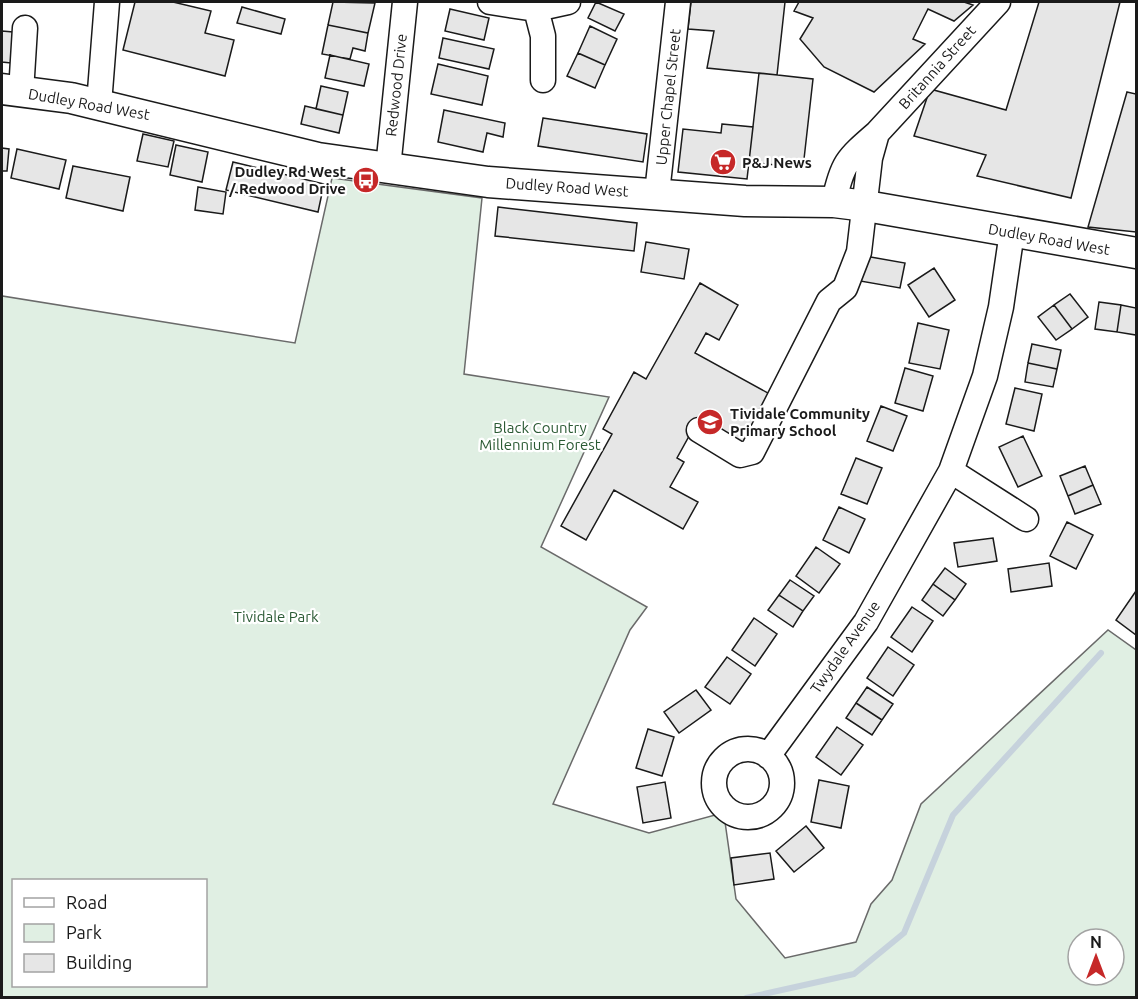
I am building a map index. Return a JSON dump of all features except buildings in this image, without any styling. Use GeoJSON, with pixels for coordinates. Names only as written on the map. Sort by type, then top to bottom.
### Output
{"type":"FeatureCollection","features":[{"type":"Feature","properties":{"kind":"main road","name":"Dudley Road West"},"geometry":{"type":"LineString","coordinates":[[11,91],[99,104],[318,158],[488,182],[745,201],[834,202],[1137,253]]}},
{"type":"Feature","properties":{"kind":"street"},"geometry":{"type":"LineString","coordinates":[[99,104],[107,2]]}},
{"type":"Feature","properties":{"kind":"street","name":"Redwood Drive"},"geometry":{"type":"LineString","coordinates":[[388,168],[405,2]]}},
{"type":"Feature","properties":{"kind":"street"},"geometry":{"type":"LineString","coordinates":[[490,2],[536,9],[568,2]]}},
{"type":"Feature","properties":{"kind":"street","name":"Upper Chapel Street"},"geometry":{"type":"LineString","coordinates":[[657,193],[678,2]]}},
{"type":"Feature","properties":{"kind":"street","name":"Britannia Street"},"geometry":{"type":"LineString","coordinates":[[834,202],[840,171],[856,151],[877,133],[998,2]]}},
{"type":"Feature","properties":{"kind":"street"},"geometry":{"type":"LineString","coordinates":[[536,9],[543,36],[543,80]]}},
{"type":"Feature","properties":{"kind":"street"},"geometry":{"type":"LineString","coordinates":[[11,91],[25,28]]}},
{"type":"Feature","properties":{"kind":"street","name":"Britannia Street"},"geometry":{"type":"LineString","coordinates":[[699,430],[740,455],[752,452],[829,301],[845,288],[859,252],[870,158],[877,133]]}},
{"type":"Feature","properties":{"kind":"street","name":"Twydale Avenue"},"geometry":{"type":"LineString","coordinates":[[768,756],[866,622],[951,471],[985,376],[1001,307],[1012,232]]}},
{"type":"Feature","properties":{"kind":"street"},"geometry":{"type":"LineString","coordinates":[[951,471],[1026,519]]}},
{"type":"Feature","properties":{"kind":"green space","name":"Tividale Park"},"geometry":{"type":"Polygon","coordinates":[[[332,178],[482,198],[464,374],[609,397],[541,547],[647,607],[630,630],[553,804],[649,833],[715,815],[725,822],[736,899],[785,958],[856,942],[871,904],[892,880],[921,804],[1108,630],[1136,650],[1136,997],[2,997],[2,296],[295,343],[332,178]]]}},
{"type":"Feature","properties":{"kind":"waterway"},"geometry":{"type":"LineString","coordinates":[[746,998],[854,974],[904,933],[953,815],[1101,653]]}},
{"type":"Feature","properties":{"kind":"place","name":"P&J News"},"geometry":{"type":"Point","coordinates":[723,162]}},
{"type":"Feature","properties":{"kind":"place","name":"Dudley Rd West / Redwood Drive"},"geometry":{"type":"Point","coordinates":[366,180]}},
{"type":"Feature","properties":{"kind":"place","name":"Tividale Community Primary School"},"geometry":{"type":"Point","coordinates":[710,422]}},
{"type":"Feature","properties":{"kind":"park label","name":"Black Country Millennium Forest"},"geometry":{"type":"Point","coordinates":[540,436]}}]}
